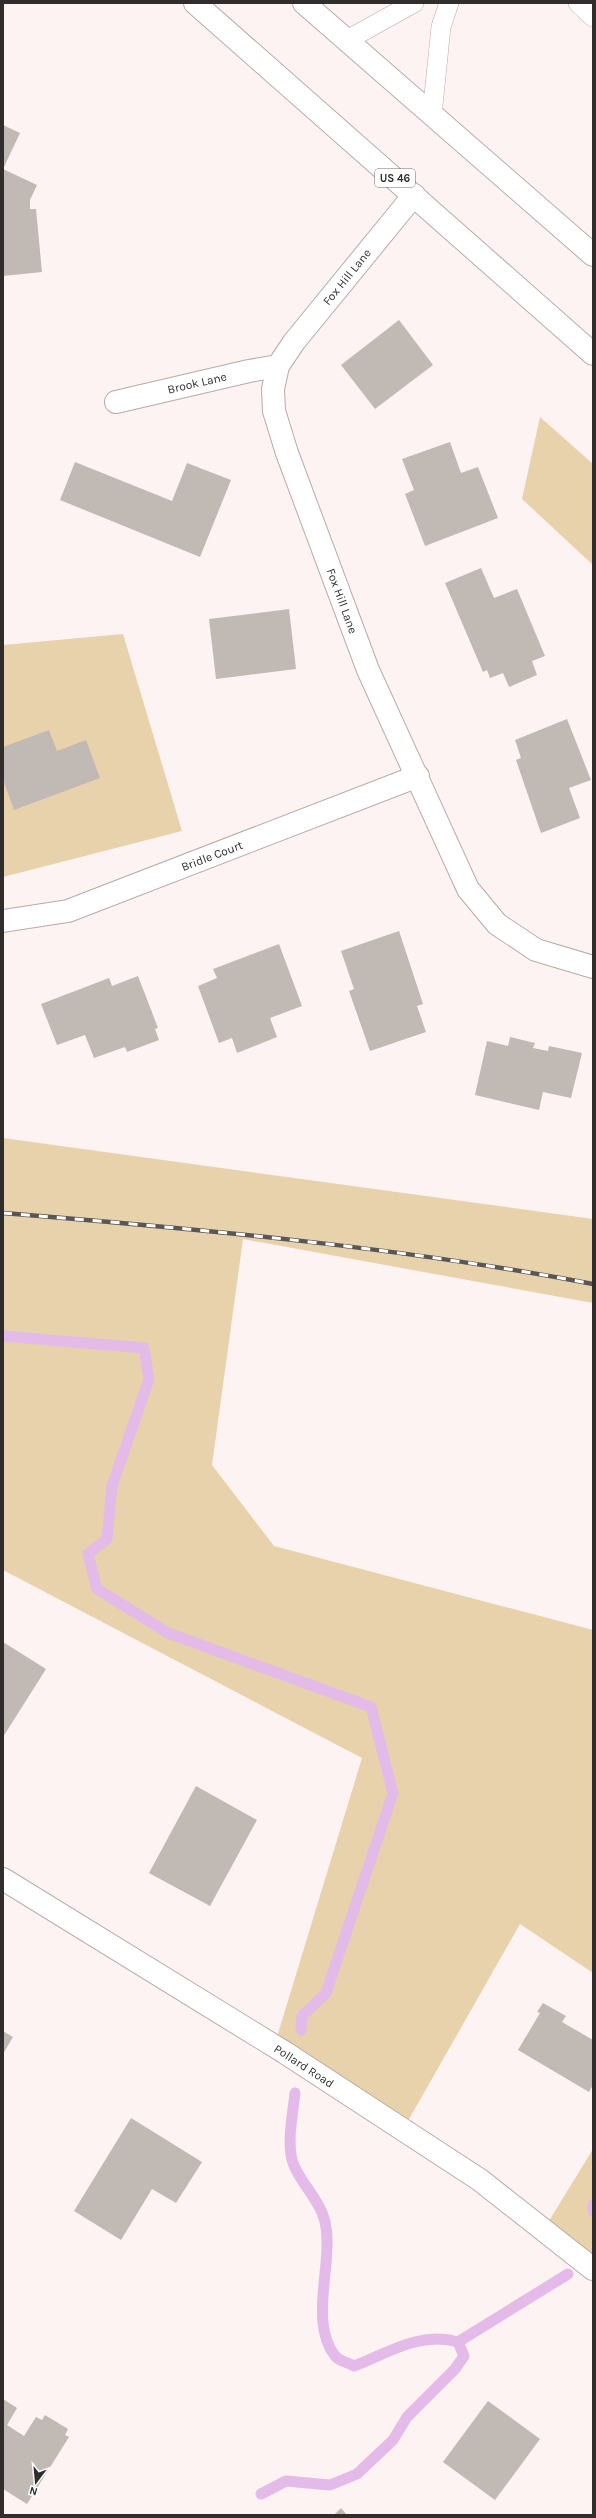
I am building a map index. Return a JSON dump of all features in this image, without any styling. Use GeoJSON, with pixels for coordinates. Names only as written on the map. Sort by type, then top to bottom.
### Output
{"type":"FeatureCollection","features":[{"type":"Feature","properties":{"kind":"main road","name":"US 46"},"geometry":{"type":"LineString","coordinates":[[195,3],[593,354]]}},
{"type":"Feature","properties":{"kind":"main road"},"geometry":{"type":"LineString","coordinates":[[304,3],[593,255]]}},
{"type":"Feature","properties":{"kind":"main road","name":"Fox Hill Lane"},"geometry":{"type":"LineString","coordinates":[[414,195],[294,342],[278,366],[273,389],[274,411],[287,453],[368,670],[418,776],[468,889],[497,924],[536,950],[593,967]]}},
{"type":"Feature","properties":{"kind":"main road","name":"Brook Lane"},"geometry":{"type":"LineString","coordinates":[[116,402],[249,371],[278,366]]}},
{"type":"Feature","properties":{"kind":"main road","name":"Bridle Court"},"geometry":{"type":"LineString","coordinates":[[3,921],[68,912],[418,776]]}},
{"type":"Feature","properties":{"kind":"main road","name":"Pollard Road"},"geometry":{"type":"LineString","coordinates":[[3,1879],[284,2052],[480,2180],[593,2269]]}},
{"type":"Feature","properties":{"kind":"lane"},"geometry":{"type":"LineString","coordinates":[[347,40],[414,3]]}},
{"type":"Feature","properties":{"kind":"lane"},"geometry":{"type":"LineString","coordinates":[[432,115],[441,27],[449,3]]}},
{"type":"Feature","properties":{"kind":"lane"},"geometry":{"type":"LineString","coordinates":[[578,3],[593,17]]}},
{"type":"Feature","properties":{"kind":"shaded area"},"geometry":{"type":"Polygon","coordinates":[[[540,417],[593,464],[593,565],[522,499],[540,417]]]}},
{"type":"Feature","properties":{"kind":"shaded area"},"geometry":{"type":"Polygon","coordinates":[[[123,634],[182,831],[3,877],[3,645],[123,634]]]}},
{"type":"Feature","properties":{"kind":"shaded area"},"geometry":{"type":"Polygon","coordinates":[[[3,1138],[593,1219],[593,1303],[243,1239],[212,1465],[274,1546],[593,1630],[593,1973],[520,1924],[404,2128],[273,2050],[362,1758],[3,1570],[3,1138]]]}},
{"type":"Feature","properties":{"kind":"shaded area"},"geometry":{"type":"Polygon","coordinates":[[[593,2149],[593,2271],[541,2234],[593,2149]]]}},
{"type":"Feature","properties":{"kind":"building"},"geometry":{"type":"Polygon","coordinates":[[[3,125],[20,133],[3,169],[3,125]]]}},
{"type":"Feature","properties":{"kind":"building"},"geometry":{"type":"Polygon","coordinates":[[[3,169],[37,185],[30,200],[30,209],[36,209],[42,272],[3,276],[3,169]]]}},
{"type":"Feature","properties":{"kind":"building"},"geometry":{"type":"Polygon","coordinates":[[[399,320],[433,365],[375,409],[341,365],[399,320]]]}},
{"type":"Feature","properties":{"kind":"building"},"geometry":{"type":"Polygon","coordinates":[[[450,442],[461,473],[478,467],[498,518],[425,546],[405,494],[414,490],[402,459],[450,442]]]}},
{"type":"Feature","properties":{"kind":"building"},"geometry":{"type":"Polygon","coordinates":[[[75,462],[172,501],[187,463],[231,480],[200,557],[60,500],[75,462]]]}},
{"type":"Feature","properties":{"kind":"building"},"geometry":{"type":"Polygon","coordinates":[[[481,568],[494,598],[517,589],[545,656],[532,661],[537,675],[509,687],[503,673],[490,678],[487,670],[483,672],[445,583],[481,568]]]}},
{"type":"Feature","properties":{"kind":"building"},"geometry":{"type":"Polygon","coordinates":[[[289,609],[296,669],[216,679],[209,619],[289,609]]]}},
{"type":"Feature","properties":{"kind":"building"},"geometry":{"type":"Polygon","coordinates":[[[567,719],[591,780],[569,788],[580,818],[541,833],[516,760],[521,758],[515,740],[567,719]]]}},
{"type":"Feature","properties":{"kind":"building"},"geometry":{"type":"Polygon","coordinates":[[[49,730],[57,751],[86,740],[100,778],[14,810],[3,779],[3,747],[49,730]]]}},
{"type":"Feature","properties":{"kind":"building"},"geometry":{"type":"Polygon","coordinates":[[[399,931],[423,1004],[417,1006],[426,1032],[370,1051],[349,991],[354,989],[341,951],[399,931]]]}},
{"type":"Feature","properties":{"kind":"building"},"geometry":{"type":"Polygon","coordinates":[[[279,944],[302,1006],[270,1018],[277,1037],[237,1053],[232,1038],[219,1043],[198,986],[217,978],[213,969],[279,944]]]}},
{"type":"Feature","properties":{"kind":"building"},"geometry":{"type":"Polygon","coordinates":[[[138,976],[158,1028],[155,1029],[159,1040],[127,1052],[125,1047],[94,1058],[85,1035],[57,1045],[41,1004],[109,978],[112,986],[138,976]]]}},
{"type":"Feature","properties":{"kind":"building"},"geometry":{"type":"Polygon","coordinates":[[[510,1037],[535,1043],[533,1048],[548,1051],[549,1046],[582,1053],[571,1098],[543,1092],[539,1110],[475,1095],[487,1041],[508,1046],[510,1037]]]}},
{"type":"Feature","properties":{"kind":"building"},"geometry":{"type":"Polygon","coordinates":[[[3,1642],[46,1669],[3,1737],[3,1642]]]}},
{"type":"Feature","properties":{"kind":"building"},"geometry":{"type":"Polygon","coordinates":[[[196,1786],[257,1820],[210,1906],[149,1873],[196,1786]]]}},
{"type":"Feature","properties":{"kind":"building"},"geometry":{"type":"Polygon","coordinates":[[[543,2003],[566,2016],[562,2022],[593,2040],[593,2085],[589,2092],[518,2050],[540,2013],[537,2012],[543,2003]]]}},
{"type":"Feature","properties":{"kind":"building"},"geometry":{"type":"Polygon","coordinates":[[[3,2031],[13,2037],[3,2054],[3,2031]]]}},
{"type":"Feature","properties":{"kind":"building"},"geometry":{"type":"Polygon","coordinates":[[[131,2118],[202,2162],[176,2203],[152,2189],[121,2240],[74,2211],[131,2118]]]}},
{"type":"Feature","properties":{"kind":"building"},"geometry":{"type":"Polygon","coordinates":[[[3,2399],[17,2408],[7,2425],[24,2436],[36,2417],[42,2420],[45,2415],[68,2429],[65,2435],[69,2437],[27,2504],[3,2489],[3,2399]]]}},
{"type":"Feature","properties":{"kind":"building"},"geometry":{"type":"Polygon","coordinates":[[[488,2401],[540,2439],[495,2500],[443,2462],[488,2401]]]}},
{"type":"Feature","properties":{"kind":"building"},"geometry":{"type":"Polygon","coordinates":[[[341,2508],[347,2515],[334,2515],[341,2508]]]}},
{"type":"Feature","properties":{"kind":"waterway"},"geometry":{"type":"LineString","coordinates":[[3,1336],[144,1348],[149,1379],[112,1486],[107,1539],[88,1554],[97,1589],[168,1633],[371,1707],[393,1793],[326,1993],[302,2016],[301,2030]]}},
{"type":"Feature","properties":{"kind":"waterway"},"geometry":{"type":"LineString","coordinates":[[261,2494],[286,2481],[330,2485],[357,2474],[393,2440],[407,2417],[455,2369],[464,2356],[458,2342],[444,2339],[417,2341],[354,2366],[341,2361],[335,2356],[327,2341],[323,2325],[322,2307],[327,2252],[327,2234],[324,2218],[321,2210],[303,2182],[292,2160],[290,2144],[295,2093]]}},
{"type":"Feature","properties":{"kind":"waterway"},"geometry":{"type":"LineString","coordinates":[[593,2205],[593,2211]]}},
{"type":"Feature","properties":{"kind":"waterway"},"geometry":{"type":"LineString","coordinates":[[458,2342],[568,2274]]}},
{"type":"Feature","properties":{"kind":"railway"},"geometry":{"type":"LineString","coordinates":[[3,1213],[225,1233],[373,1249],[520,1271],[593,1284]]}}]}
